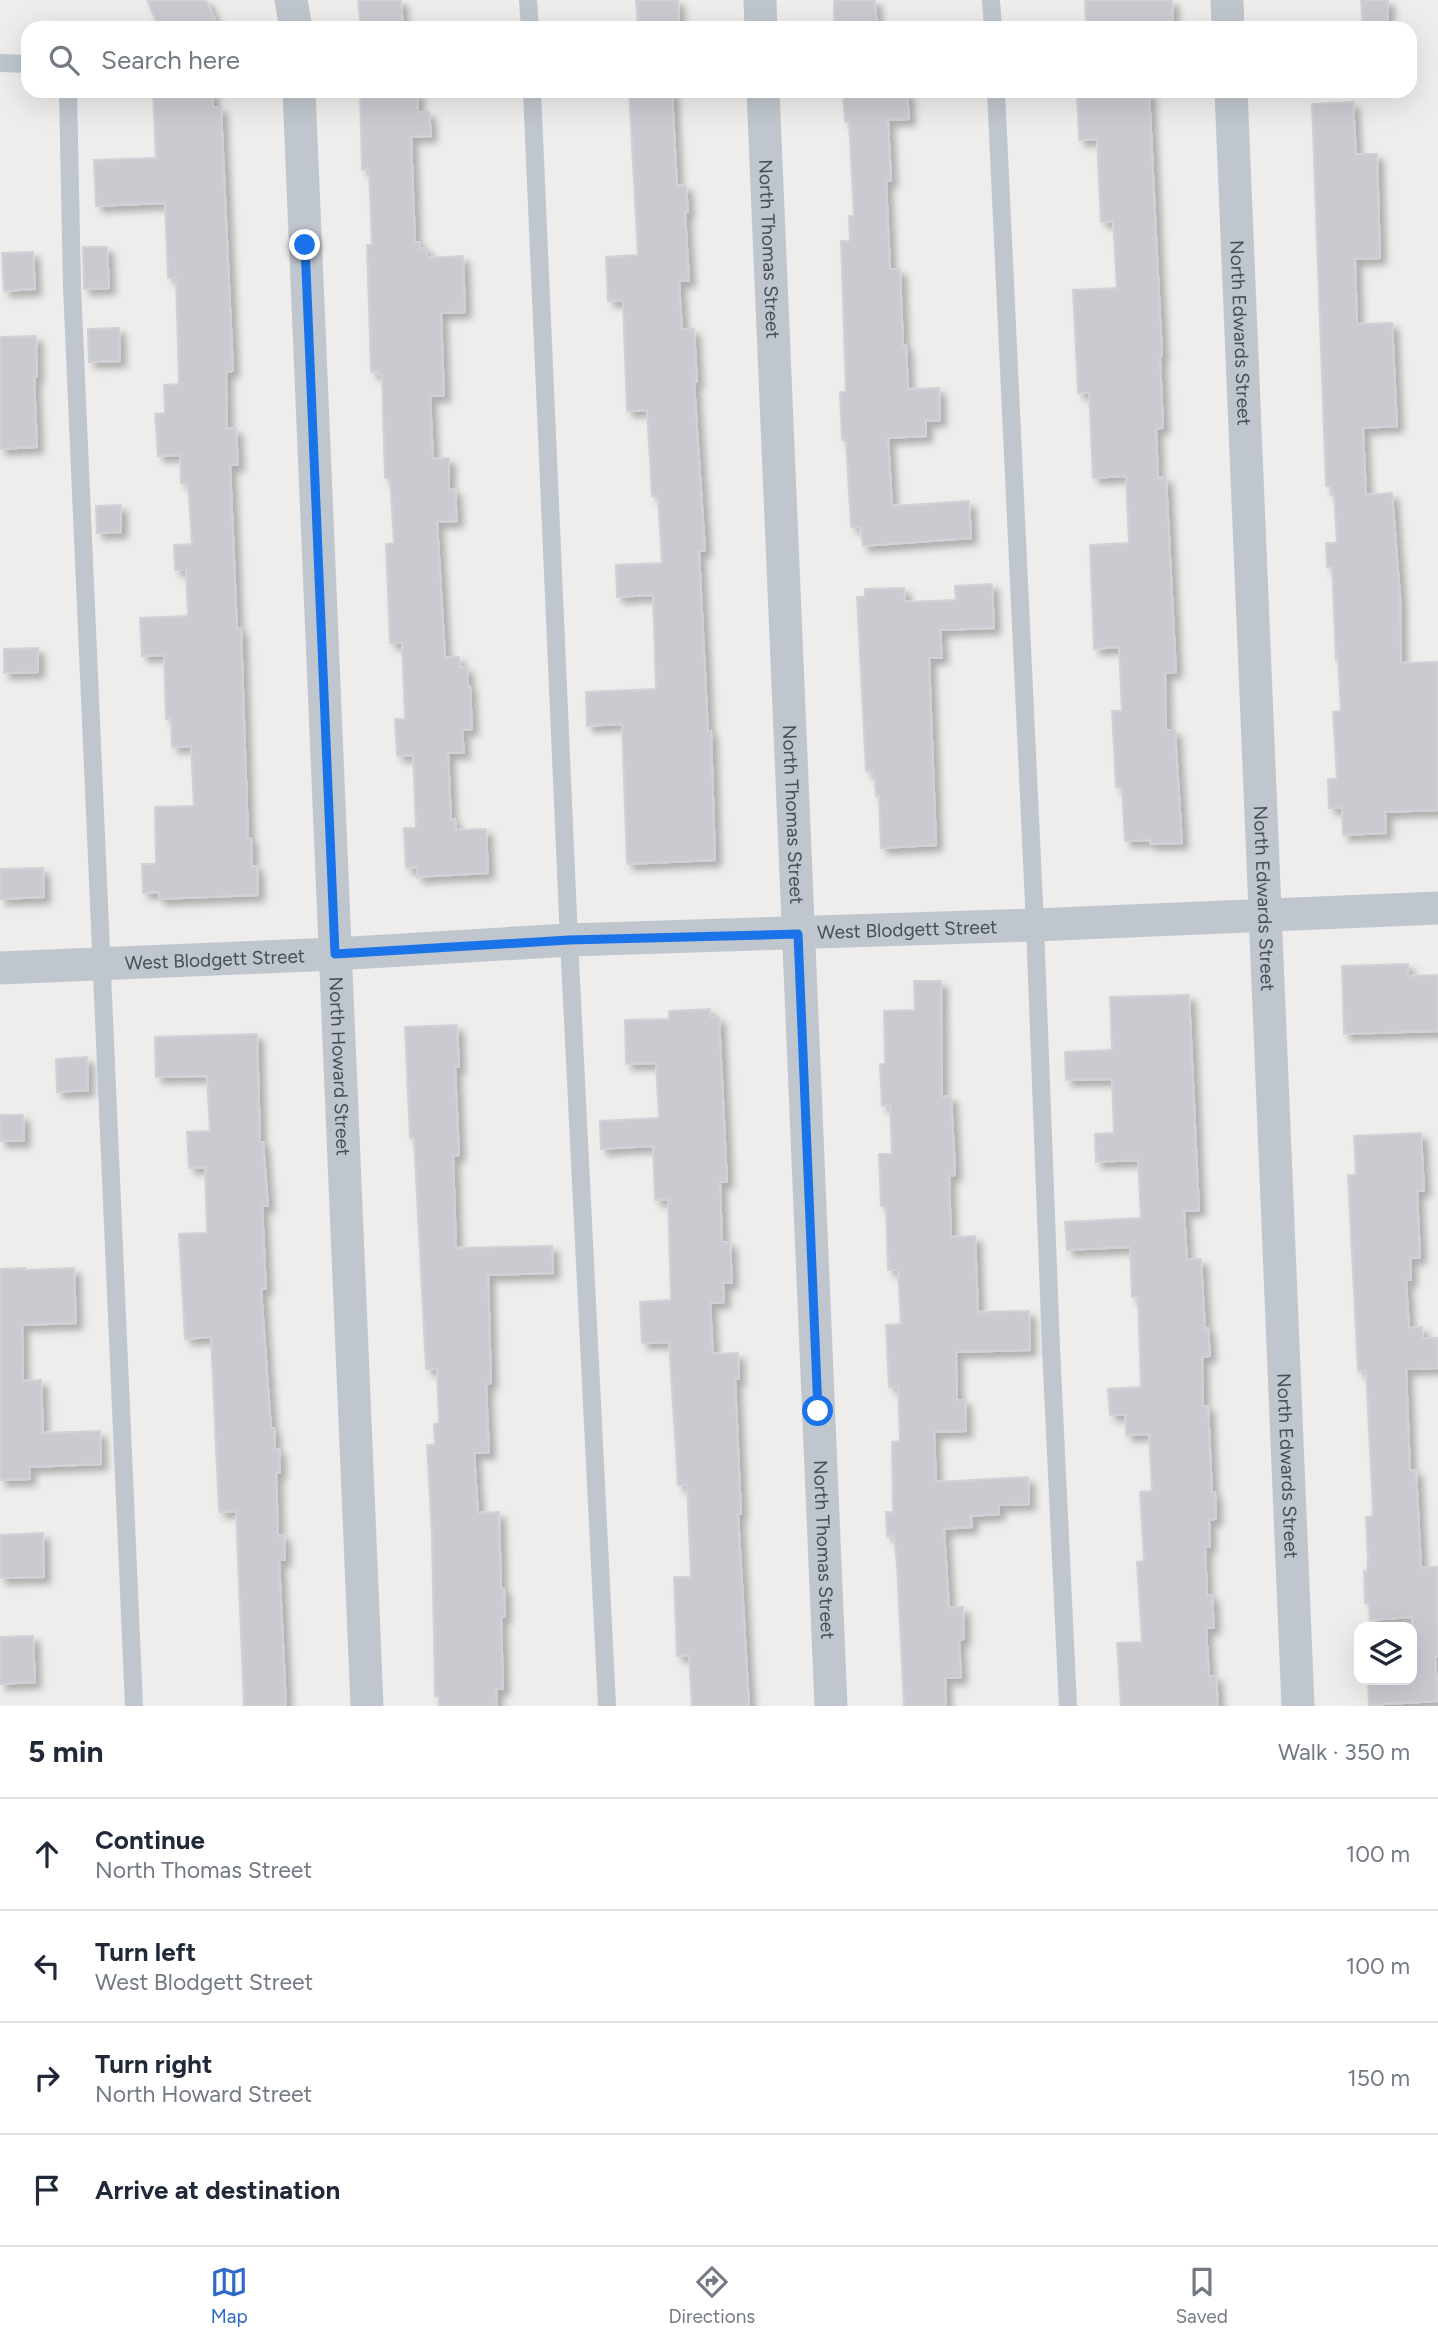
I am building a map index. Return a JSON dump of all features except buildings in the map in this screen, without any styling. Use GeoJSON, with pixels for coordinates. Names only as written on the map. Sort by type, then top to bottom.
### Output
{"type":"FeatureCollection","features":[{"type":"Feature","properties":{"kind":"street"},"geometry":{"type":"LineString","coordinates":[[291,0],[295,21]]}},
{"type":"Feature","properties":{"kind":"street"},"geometry":{"type":"LineString","coordinates":[[760,0],[761,21]]}},
{"type":"Feature","properties":{"kind":"street"},"geometry":{"type":"LineString","coordinates":[[1227,0],[1228,21]]}},
{"type":"Feature","properties":{"kind":"street","name":"North Howard Street"},"geometry":{"type":"LineString","coordinates":[[299,98],[367,1706]]}},
{"type":"Feature","properties":{"kind":"street","name":"North Thomas Street"},"geometry":{"type":"LineString","coordinates":[[763,98],[831,1706]]}},
{"type":"Feature","properties":{"kind":"street","name":"North Edwards Street"},"geometry":{"type":"LineString","coordinates":[[1231,98],[1298,1706]]}},
{"type":"Feature","properties":{"kind":"street","name":"West Blodgett Street"},"geometry":{"type":"LineString","coordinates":[[0,968],[335,954],[569,940],[798,934],[1438,908]]}},
{"type":"Feature","properties":{"kind":"lane"},"geometry":{"type":"LineString","coordinates":[[528,0],[530,21]]}},
{"type":"Feature","properties":{"kind":"lane"},"geometry":{"type":"LineString","coordinates":[[991,0],[992,21]]}},
{"type":"Feature","properties":{"kind":"lane"},"geometry":{"type":"LineString","coordinates":[[0,63],[21,64]]}},
{"type":"Feature","properties":{"kind":"lane"},"geometry":{"type":"LineString","coordinates":[[68,98],[72,286],[134,1706]]}},
{"type":"Feature","properties":{"kind":"lane"},"geometry":{"type":"LineString","coordinates":[[532,98],[569,940],[607,1706]]}},
{"type":"Feature","properties":{"kind":"lane"},"geometry":{"type":"LineString","coordinates":[[996,98],[1068,1706]]}},
{"type":"Feature","properties":{"kind":"route"},"geometry":{"type":"LineString","coordinates":[[305,245],[335,954],[569,940],[798,934],[818,1411]]}}]}
